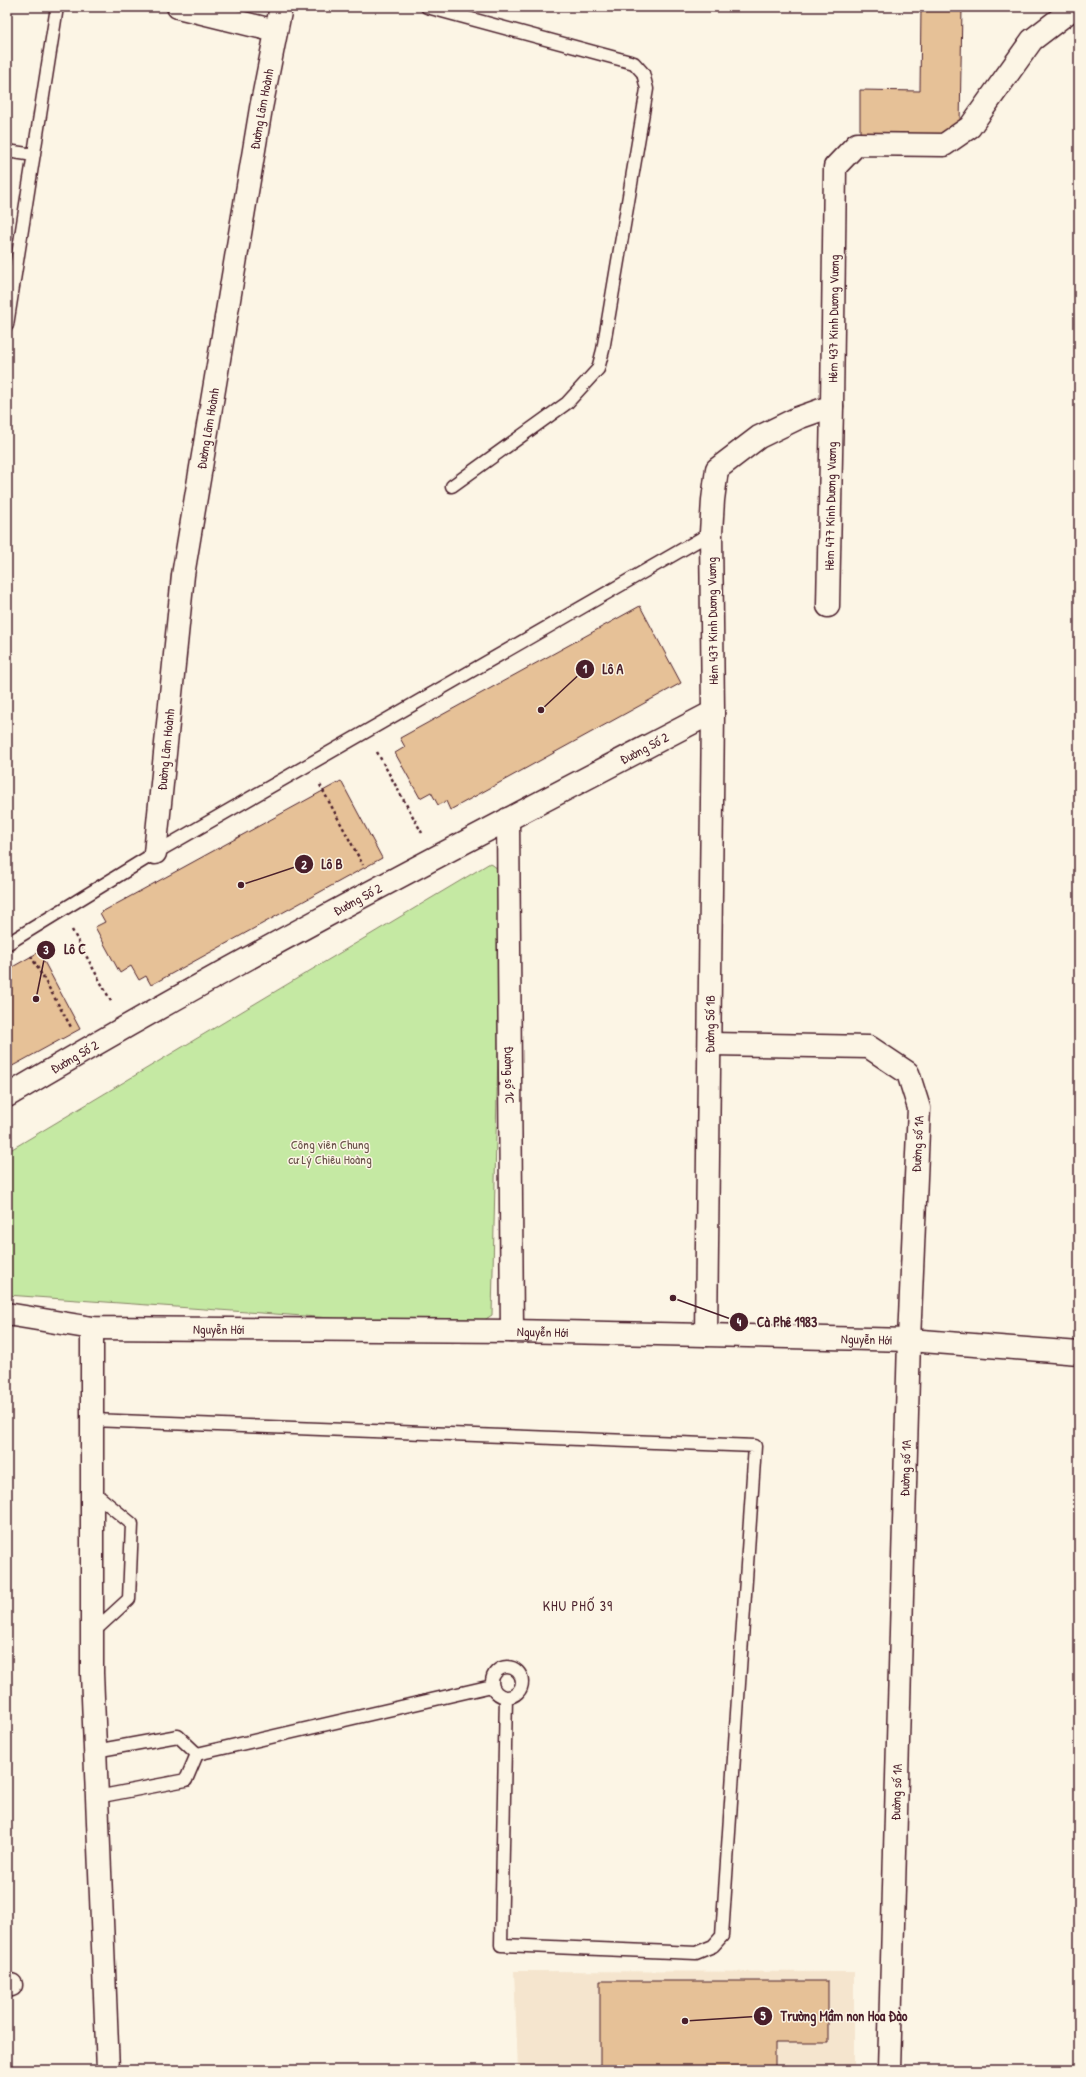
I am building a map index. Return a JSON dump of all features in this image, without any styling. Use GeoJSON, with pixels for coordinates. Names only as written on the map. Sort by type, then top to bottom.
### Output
{"type":"FeatureCollection","features":[{"type":"Feature","properties":{"kind":"street"},"geometry":{"type":"LineString","coordinates":[[178,7],[276,31]]}},
{"type":"Feature","properties":{"kind":"street","name":"Đường Lâm Hoành"},"geometry":{"type":"LineString","coordinates":[[155,853],[183,575],[281,7]]}},
{"type":"Feature","properties":{"kind":"street","name":"Hẻm 437 Kinh Dương Vương"},"geometry":{"type":"LineString","coordinates":[[713,712],[711,533],[717,469],[759,437],[798,418],[832,406],[835,167],[857,144],[944,146],[970,128],[1032,40],[1075,7]]}},
{"type":"Feature","properties":{"kind":"street","name":"Hẻm 477 Kinh Dương Vương"},"geometry":{"type":"LineString","coordinates":[[828,606],[832,406]]}},
{"type":"Feature","properties":{"kind":"street","name":"Đường Số 2"},"geometry":{"type":"LineString","coordinates":[[7,1096],[125,1026],[508,819],[713,712]]}},
{"type":"Feature","properties":{"kind":"street","name":"Đường Số 1B"},"geometry":{"type":"LineString","coordinates":[[706,1335],[711,1044],[713,712]]}},
{"type":"Feature","properties":{"kind":"street","name":"Đường số 1C"},"geometry":{"type":"LineString","coordinates":[[508,819],[512,1331]]}},
{"type":"Feature","properties":{"kind":"street","name":"Đường số 1A"},"geometry":{"type":"LineString","coordinates":[[711,1044],[869,1047],[908,1073],[919,1108],[909,1340],[889,2070]]}},
{"type":"Feature","properties":{"kind":"street","name":"Nguyễn Hới"},"geometry":{"type":"LineString","coordinates":[[7,1314],[92,1328],[512,1331],[909,1340],[1079,1353]]}},
{"type":"Feature","properties":{"kind":"street"},"geometry":{"type":"LineString","coordinates":[[92,1328],[92,1634],[95,1751],[108,2070]]}},
{"type":"Feature","properties":{"kind":"lane"},"geometry":{"type":"LineString","coordinates":[[7,326],[57,7]]}},
{"type":"Feature","properties":{"kind":"lane"},"geometry":{"type":"LineString","coordinates":[[427,7],[634,63],[643,73],[648,88],[603,350],[598,369],[567,403],[452,486]]}},
{"type":"Feature","properties":{"kind":"lane"},"geometry":{"type":"LineString","coordinates":[[7,151],[34,156]]}},
{"type":"Feature","properties":{"kind":"lane"},"geometry":{"type":"LineString","coordinates":[[7,944],[155,853],[711,533]]}},
{"type":"Feature","properties":{"kind":"lane"},"geometry":{"type":"LineString","coordinates":[[92,1420],[755,1446],[722,1936],[713,1946],[696,1953],[501,1945],[506,1698]]}},
{"type":"Feature","properties":{"kind":"lane"},"geometry":{"type":"LineString","coordinates":[[92,1491],[132,1524],[129,1599],[92,1634]]}},
{"type":"Feature","properties":{"kind":"lane"},"geometry":{"type":"LineString","coordinates":[[505,1667],[516,1670],[521,1678],[521,1688],[515,1695],[506,1698],[497,1694],[492,1686],[493,1676],[500,1668],[505,1667]]}},
{"type":"Feature","properties":{"kind":"lane"},"geometry":{"type":"LineString","coordinates":[[197,1754],[492,1686]]}},
{"type":"Feature","properties":{"kind":"lane"},"geometry":{"type":"LineString","coordinates":[[95,1751],[178,1736],[197,1754]]}},
{"type":"Feature","properties":{"kind":"lane"},"geometry":{"type":"LineString","coordinates":[[97,1798],[186,1780],[197,1754]]}},
{"type":"Feature","properties":{"kind":"path"},"geometry":{"type":"LineString","coordinates":[[365,732],[436,858]]}},
{"type":"Feature","properties":{"kind":"path"},"geometry":{"type":"LineString","coordinates":[[309,764],[377,890]]}},
{"type":"Feature","properties":{"kind":"path"},"geometry":{"type":"LineString","coordinates":[[61,910],[125,1026]]}},
{"type":"Feature","properties":{"kind":"path"},"geometry":{"type":"LineString","coordinates":[[20,936],[84,1050]]}},
{"type":"Feature","properties":{"kind":"shaded area"},"geometry":{"type":"Polygon","coordinates":[[[514,1971],[854,1972],[854,2070],[518,2070],[514,1971]]]}},
{"type":"Feature","properties":{"kind":"green space","name":"Công viên Chung cư Lý Chiêu Hoàng"},"geometry":{"type":"Polygon","coordinates":[[[490,863],[502,872],[492,1315],[472,1328],[7,1295],[7,1152],[490,863]]]}},
{"type":"Feature","properties":{"kind":"building"},"geometry":{"type":"Polygon","coordinates":[[[921,7],[962,7],[960,125],[949,135],[860,134],[860,90],[920,91],[921,7]]]}},
{"type":"Feature","properties":{"kind":"building"},"geometry":{"type":"Polygon","coordinates":[[[640,606],[681,683],[450,810],[446,801],[438,805],[431,792],[420,798],[395,753],[405,747],[400,738],[640,606]]]}},
{"type":"Feature","properties":{"kind":"building"},"geometry":{"type":"Polygon","coordinates":[[[341,781],[382,858],[151,985],[146,976],[139,980],[131,966],[120,973],[95,927],[105,922],[100,913],[341,781]]]}},
{"type":"Feature","properties":{"kind":"building"},"geometry":{"type":"Polygon","coordinates":[[[39,952],[80,1029],[7,1069],[7,970],[39,952]]]}},
{"type":"Feature","properties":{"kind":"building"},"geometry":{"type":"Polygon","coordinates":[[[600,1981],[828,1981],[828,2043],[775,2043],[775,2070],[600,2070],[600,1981]]]}},
{"type":"Feature","properties":{"kind":"place","name":"Lô A"},"geometry":{"type":"Point","coordinates":[541,710]}},
{"type":"Feature","properties":{"kind":"place","name":"Lô B"},"geometry":{"type":"Point","coordinates":[241,885]}},
{"type":"Feature","properties":{"kind":"place","name":"Lô C"},"geometry":{"type":"Point","coordinates":[36,999]}},
{"type":"Feature","properties":{"kind":"place","name":"Cà Phê 1983"},"geometry":{"type":"Point","coordinates":[673,1298]}},
{"type":"Feature","properties":{"kind":"place","name":"Trường Mầm non Hoa Đào"},"geometry":{"type":"Point","coordinates":[685,2021]}},
{"type":"Feature","properties":{"kind":"district","name":"KHU PHỐ 39"},"geometry":{"type":"Point","coordinates":[578,1606]}}]}
